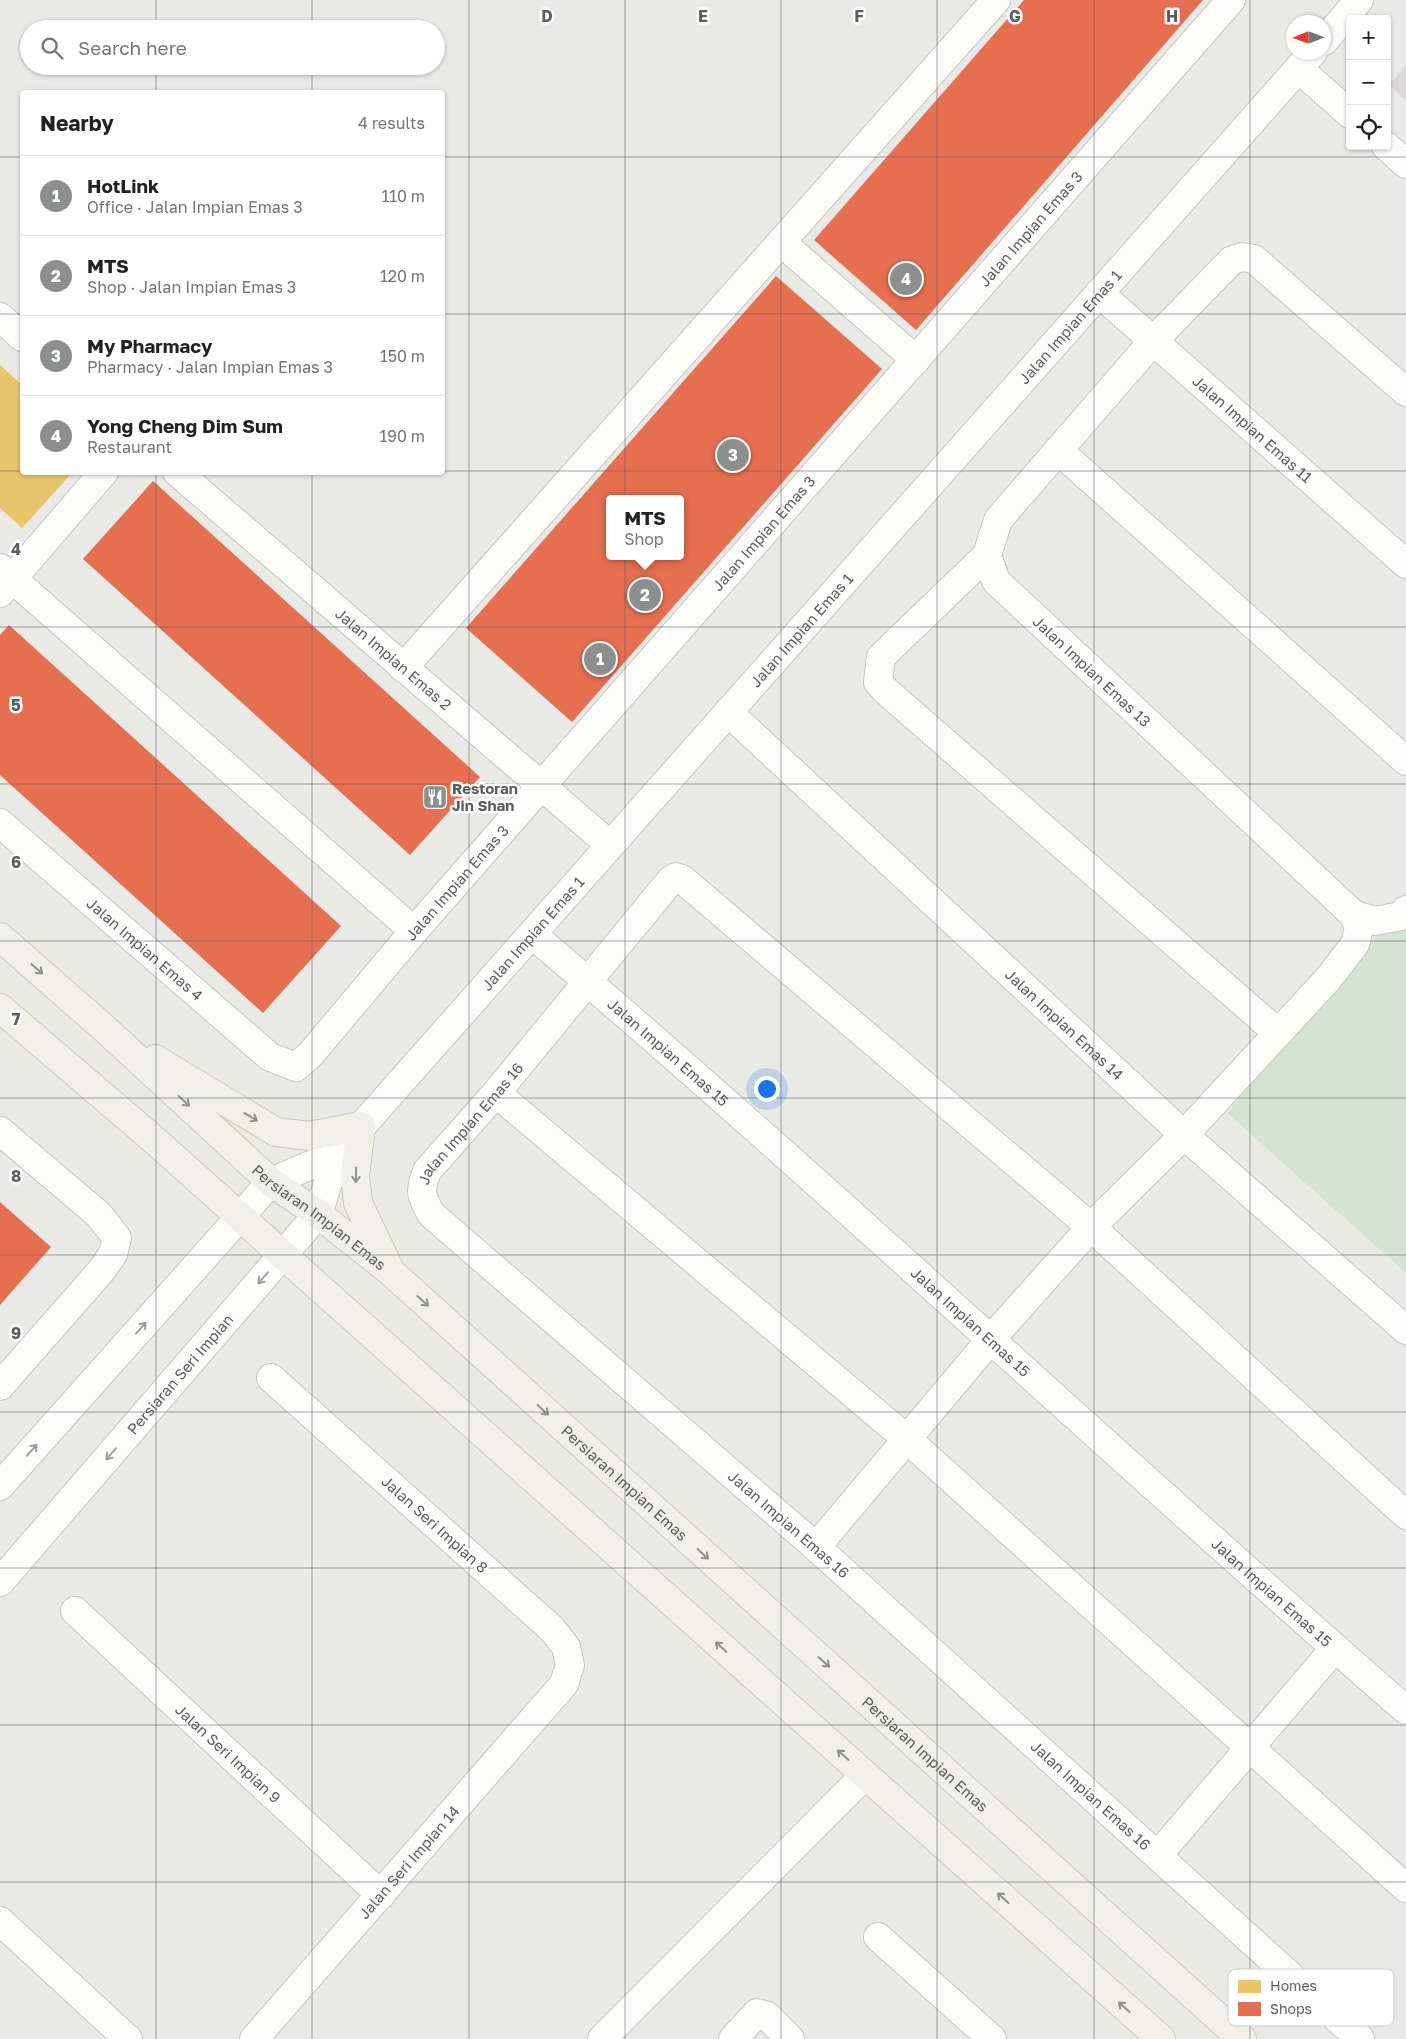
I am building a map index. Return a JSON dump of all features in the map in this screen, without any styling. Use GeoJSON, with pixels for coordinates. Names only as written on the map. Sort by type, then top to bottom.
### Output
{"type":"FeatureCollection","features":[{"type":"Feature","properties":{"kind":"main road","name":"Persiaran Impian Emas"},"geometry":{"type":"LineString","coordinates":[[0,937],[105,1028],[271,1182],[318,1214],[391,1272],[1242,2039]]}},
{"type":"Feature","properties":{"kind":"main road"},"geometry":{"type":"LineString","coordinates":[[0,1008],[153,1139],[239,1218],[1161,2039]]}},
{"type":"Feature","properties":{"kind":"main road"},"geometry":{"type":"LineString","coordinates":[[105,1028],[276,1132],[310,1136],[361,1126],[355,1176],[358,1203],[391,1272]]}},
{"type":"Feature","properties":{"kind":"street"},"geometry":{"type":"LineString","coordinates":[[403,668],[996,0]]}},
{"type":"Feature","properties":{"kind":"street","name":"Jalan Impian Emas 3"},"geometry":{"type":"LineString","coordinates":[[296,1067],[310,1054],[414,931],[1231,0]]}},
{"type":"Feature","properties":{"kind":"street"},"geometry":{"type":"LineString","coordinates":[[1331,32],[1359,0]]}},
{"type":"Feature","properties":{"kind":"street"},"geometry":{"type":"LineString","coordinates":[[1306,61],[1346,109]]}},
{"type":"Feature","properties":{"kind":"street","name":"Jalan Impian Emas 1"},"geometry":{"type":"LineString","coordinates":[[271,1182],[336,1154],[1306,61]]}},
{"type":"Feature","properties":{"kind":"street"},"geometry":{"type":"LineString","coordinates":[[1390,150],[1406,164]]}},
{"type":"Feature","properties":{"kind":"street"},"geometry":{"type":"LineString","coordinates":[[781,242],[916,360]]}},
{"type":"Feature","properties":{"kind":"street"},"geometry":{"type":"LineString","coordinates":[[1278,1033],[886,692],[878,682],[881,657],[987,555],[998,520],[1153,341],[1232,260],[1243,257],[1254,259],[1406,392]]}},
{"type":"Feature","properties":{"kind":"street","name":"Jalan Impian Emas 11"},"geometry":{"type":"LineString","coordinates":[[1100,294],[1406,564]]}},
{"type":"Feature","properties":{"kind":"street"},"geometry":{"type":"LineString","coordinates":[[0,318],[20,335]]}},
{"type":"Feature","properties":{"kind":"street"},"geometry":{"type":"LineString","coordinates":[[1058,450],[1406,761]]}},
{"type":"Feature","properties":{"kind":"street"},"geometry":{"type":"LineString","coordinates":[[101,475],[4,580],[414,931]]}},
{"type":"Feature","properties":{"kind":"street","name":"Jalan Impian Emas 2"},"geometry":{"type":"LineString","coordinates":[[179,475],[610,845]]}},
{"type":"Feature","properties":{"kind":"street","name":"Jalan Impian Emas 13"},"geometry":{"type":"LineString","coordinates":[[987,555],[996,581],[1354,915]]}},
{"type":"Feature","properties":{"kind":"street","name":"Jalan Impian Emas 14"},"geometry":{"type":"LineString","coordinates":[[728,712],[1184,1135],[1406,1330]]}},
{"type":"Feature","properties":{"kind":"street","name":"Jalan Impian Emas 4"},"geometry":{"type":"LineString","coordinates":[[0,823],[270,1057],[296,1067]]}},
{"type":"Feature","properties":{"kind":"street","name":"Jalan Impian Emas 16"},"geometry":{"type":"LineString","coordinates":[[1283,1969],[816,1547],[431,1214],[422,1196],[422,1183],[427,1171],[496,1093],[671,880],[676,877],[682,879],[1091,1227],[1406,1515]]}},
{"type":"Feature","properties":{"kind":"street"},"geometry":{"type":"LineString","coordinates":[[1354,915],[1376,921],[1401,916],[1406,910]]}},
{"type":"Feature","properties":{"kind":"street"},"geometry":{"type":"LineString","coordinates":[[816,1547],[992,1339],[1091,1227],[1184,1135],[1328,979],[1355,944],[1359,928],[1354,915]]}},
{"type":"Feature","properties":{"kind":"street","name":"Jalan Impian Emas 15"},"geometry":{"type":"LineString","coordinates":[[532,935],[588,982],[992,1339],[1406,1710]]}},
{"type":"Feature","properties":{"kind":"street"},"geometry":{"type":"LineString","coordinates":[[496,1093],[908,1440],[1406,1888]]}},
{"type":"Feature","properties":{"kind":"street"},"geometry":{"type":"LineString","coordinates":[[0,1131],[99,1215],[117,1238],[113,1254],[100,1270],[4,1373]]}},
{"type":"Feature","properties":{"kind":"street","name":"Persiaran Seri Impian"},"geometry":{"type":"LineString","coordinates":[[5,1565],[283,1256],[318,1214],[336,1154]]}},
{"type":"Feature","properties":{"kind":"street"},"geometry":{"type":"LineString","coordinates":[[0,1486],[271,1182]]}},
{"type":"Feature","properties":{"kind":"street","name":"Jalan Seri Impian 8"},"geometry":{"type":"LineString","coordinates":[[271,1378],[552,1629],[566,1647],[570,1664],[564,1684]]}},
{"type":"Feature","properties":{"kind":"street","name":"Jalan Seri Impian 9"},"geometry":{"type":"LineString","coordinates":[[75,1611],[381,1895]]}},
{"type":"Feature","properties":{"kind":"street"},"geometry":{"type":"LineString","coordinates":[[1158,1855],[1249,1746],[1335,1648]]}},
{"type":"Feature","properties":{"kind":"street","name":"Jalan Seri Impian 14"},"geometry":{"type":"LineString","coordinates":[[254,2039],[564,1684]]}},
{"type":"Feature","properties":{"kind":"street"},"geometry":{"type":"LineString","coordinates":[[602,2039],[865,1775]]}},
{"type":"Feature","properties":{"kind":"street"},"geometry":{"type":"LineString","coordinates":[[0,1921],[128,2039]]}},
{"type":"Feature","properties":{"kind":"street"},"geometry":{"type":"LineString","coordinates":[[878,1937],[992,2039]]}},
{"type":"Feature","properties":{"kind":"street"},"geometry":{"type":"LineString","coordinates":[[732,2039],[757,2013],[767,2016],[790,2039]]}},
{"type":"Feature","properties":{"kind":"street","name":"Jalan Impian Emas 16"},"geometry":{"type":"LineString","coordinates":[[1346,2026],[1360,2039]]}},
{"type":"Feature","properties":{"kind":"shaded area"},"geometry":{"type":"Polygon","coordinates":[[[1406,65],[1406,100],[1391,87],[1391,83],[1406,65]]]}},
{"type":"Feature","properties":{"kind":"green space"},"geometry":{"type":"Polygon","coordinates":[[[1406,901],[1406,1273],[1227,1113],[1406,901]]]}},
{"type":"Feature","properties":{"kind":"building: Homes"},"geometry":{"type":"Polygon","coordinates":[[[0,365],[20,383],[20,475],[70,475],[22,528],[0,508],[0,365]]]}},
{"type":"Feature","properties":{"kind":"building: Shops"},"geometry":{"type":"Polygon","coordinates":[[[1024,0],[1203,0],[916,330],[814,240],[1024,0]]]}},
{"type":"Feature","properties":{"kind":"building: Shops"},"geometry":{"type":"Polygon","coordinates":[[[776,276],[882,369],[572,722],[466,628],[776,276]]]}},
{"type":"Feature","properties":{"kind":"building: Shops"},"geometry":{"type":"Polygon","coordinates":[[[153,481],[480,777],[410,855],[83,559],[153,481]]]}},
{"type":"Feature","properties":{"kind":"building: Shops"},"geometry":{"type":"Polygon","coordinates":[[[9,625],[341,926],[263,1013],[0,775],[0,635],[9,625]]]}},
{"type":"Feature","properties":{"kind":"building: Shops"},"geometry":{"type":"Polygon","coordinates":[[[0,1202],[51,1247],[0,1305],[0,1202]]]}},
{"type":"Feature","properties":{"kind":"place","name":"Yong Cheng Dim Sum"},"geometry":{"type":"Point","coordinates":[906,279]}},
{"type":"Feature","properties":{"kind":"place","name":"My Pharmacy"},"geometry":{"type":"Point","coordinates":[733,455]}},
{"type":"Feature","properties":{"kind":"place","name":"MTS"},"geometry":{"type":"Point","coordinates":[645,595]}},
{"type":"Feature","properties":{"kind":"place","name":"HotLink"},"geometry":{"type":"Point","coordinates":[600,659]}},
{"type":"Feature","properties":{"kind":"place","name":"Restoran Jin Shan"},"geometry":{"type":"Point","coordinates":[435,797]}}]}
